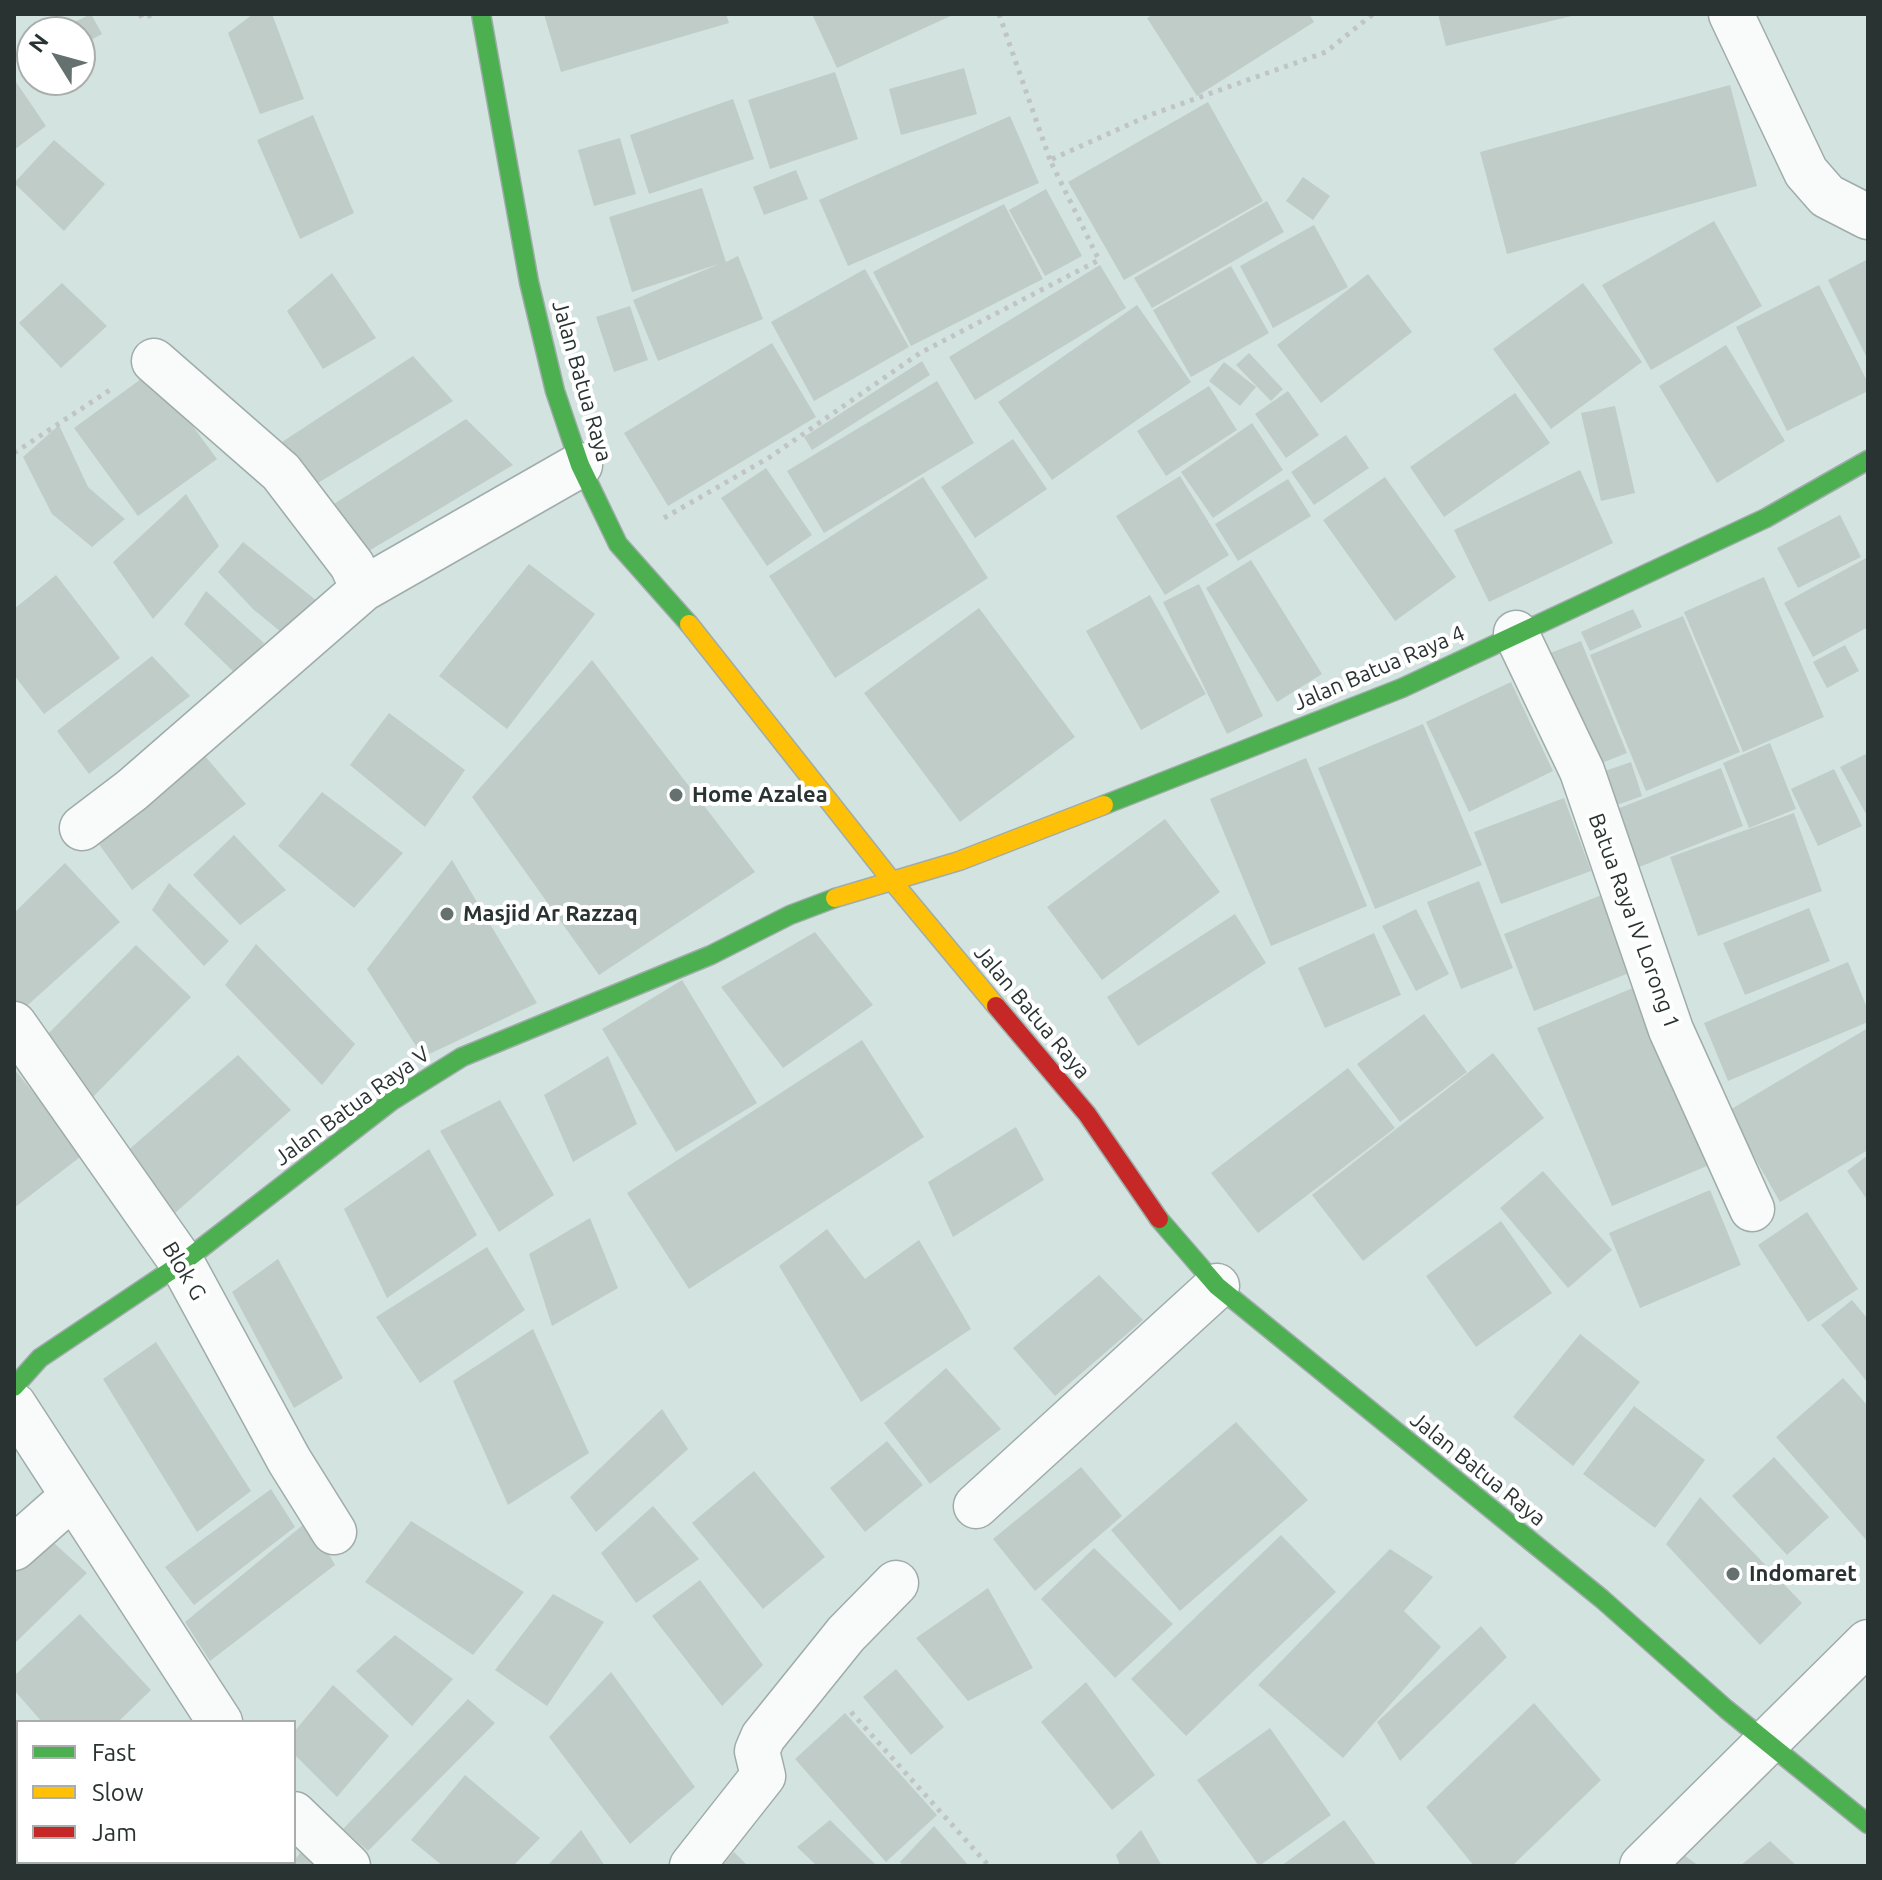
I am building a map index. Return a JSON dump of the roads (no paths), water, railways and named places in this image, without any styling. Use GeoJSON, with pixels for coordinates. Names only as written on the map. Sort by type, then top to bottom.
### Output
{"type":"FeatureCollection","features":[{"type":"Feature","properties":{"kind":"main road","name":"Jalan Batua Raya"},"geometry":{"type":"LineString","coordinates":[[481,14],[529,282],[555,391],[580,465],[618,544],[719,659],[892,881],[1087,1114],[1163,1225],[1217,1286],[1602,1599],[1768,1744],[1868,1824]]}},
{"type":"Feature","properties":{"kind":"main road","name":"Jalan Batua Raya 4"},"geometry":{"type":"LineString","coordinates":[[892,881],[1013,840],[1402,688],[1766,518],[1868,460]]}},
{"type":"Feature","properties":{"kind":"main road","name":"Jalan Batua Raya V"},"geometry":{"type":"LineString","coordinates":[[14,1387],[40,1358],[182,1263],[393,1100],[462,1057],[711,955],[790,915],[853,891],[892,881]]}},
{"type":"Feature","properties":{"kind":"street"},"geometry":{"type":"LineString","coordinates":[[1731,14],[1806,172],[1827,196],[1868,217]]}},
{"type":"Feature","properties":{"kind":"street"},"geometry":{"type":"LineString","coordinates":[[154,361],[281,472],[352,565],[363,589]]}},
{"type":"Feature","properties":{"kind":"street"},"geometry":{"type":"LineString","coordinates":[[82,828],[132,790],[363,589],[580,465]]}},
{"type":"Feature","properties":{"kind":"street","name":"Batua Raya IV Lorong 1"},"geometry":{"type":"LineString","coordinates":[[1516,633],[1582,771],[1671,1030],[1752,1209]]}},
{"type":"Feature","properties":{"kind":"street","name":"Blok G"},"geometry":{"type":"LineString","coordinates":[[14,1024],[182,1263],[289,1460],[334,1532]]}},
{"type":"Feature","properties":{"kind":"street"},"geometry":{"type":"LineString","coordinates":[[976,1506],[1217,1286]]}},
{"type":"Feature","properties":{"kind":"street"},"geometry":{"type":"LineString","coordinates":[[14,1405],[219,1720]]}},
{"type":"Feature","properties":{"kind":"street"},"geometry":{"type":"LineString","coordinates":[[14,1548],[73,1496]]}},
{"type":"Feature","properties":{"kind":"street"},"geometry":{"type":"LineString","coordinates":[[692,1866],[763,1776],[757,1751],[763,1737],[814,1670],[896,1583]]}},
{"type":"Feature","properties":{"kind":"street"},"geometry":{"type":"LineString","coordinates":[[1642,1866],[1868,1642]]}},
{"type":"Feature","properties":{"kind":"street"},"geometry":{"type":"LineString","coordinates":[[296,1816],[348,1866]]}},
{"type":"Feature","properties":{"kind":"place","name":"Home Azalea"},"geometry":{"type":"Point","coordinates":[676,795]}},
{"type":"Feature","properties":{"kind":"place","name":"Masjid Ar Razzaq"},"geometry":{"type":"Point","coordinates":[447,914]}},
{"type":"Feature","properties":{"kind":"place","name":"Indomaret"},"geometry":{"type":"Point","coordinates":[1733,1574]}}]}
